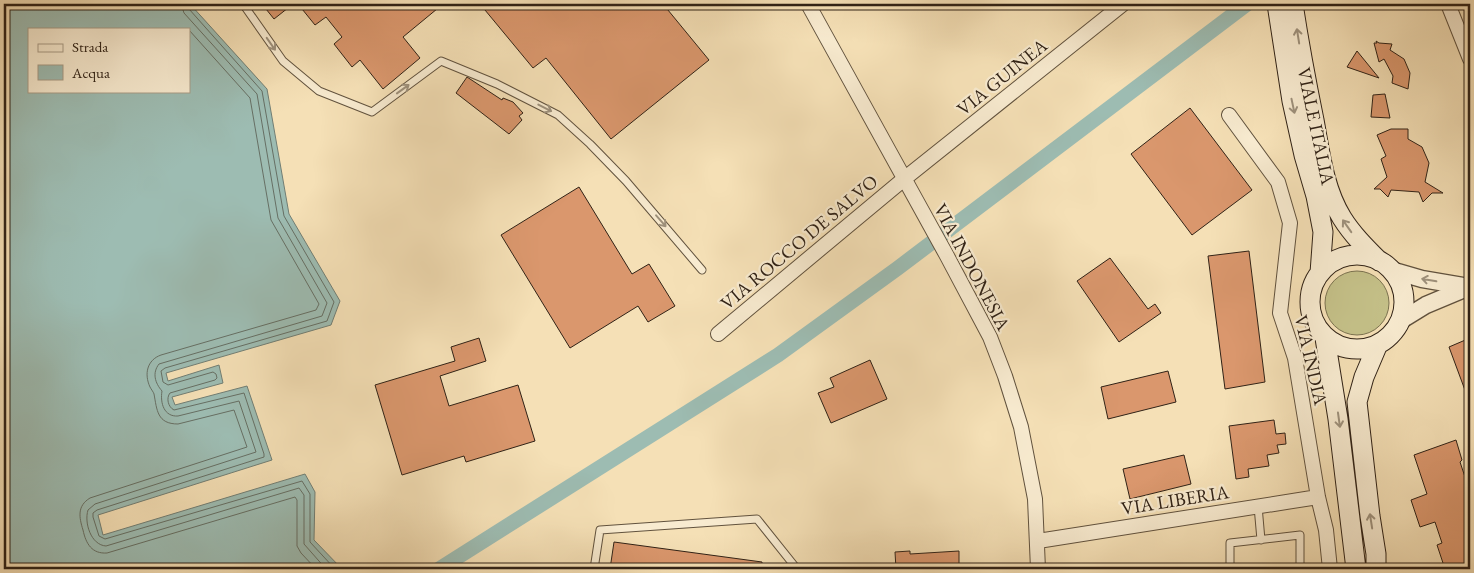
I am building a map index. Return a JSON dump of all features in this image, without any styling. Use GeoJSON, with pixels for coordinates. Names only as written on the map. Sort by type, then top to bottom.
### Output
{"type":"FeatureCollection","features":[{"type":"Feature","properties":{"kind":"main road","name":"VIALE ITALIA"},"geometry":{"type":"LineString","coordinates":[[1282,5],[1304,77],[1322,164],[1331,194],[1349,229],[1386,266]]}},
{"type":"Feature","properties":{"kind":"main road","name":"VIALE ITALIA"},"geometry":{"type":"LineString","coordinates":[[1282,5],[1292,100],[1323,232],[1320,273]]}},
{"type":"Feature","properties":{"kind":"main road"},"geometry":{"type":"LineString","coordinates":[[1346,256],[1364,256],[1386,266],[1402,288],[1404,306],[1400,321],[1391,334],[1378,344],[1361,349],[1341,347],[1325,338],[1315,325],[1310,308],[1311,289],[1320,273],[1333,262],[1346,256]]}},
{"type":"Feature","properties":{"kind":"main road"},"geometry":{"type":"LineString","coordinates":[[1325,338],[1338,419],[1356,569]]}},
{"type":"Feature","properties":{"kind":"main road"},"geometry":{"type":"LineString","coordinates":[[1376,569],[1376,554],[1356,402],[1378,344]]}},
{"type":"Feature","properties":{"kind":"street","name":"VIA INDONESIA"},"geometry":{"type":"LineString","coordinates":[[808,4],[990,337],[1022,427],[1034,499],[1038,541],[1038,569]]}},
{"type":"Feature","properties":{"kind":"street","name":"VIA GUINEA"},"geometry":{"type":"LineString","coordinates":[[904,179],[1123,4]]}},
{"type":"Feature","properties":{"kind":"street"},"geometry":{"type":"LineString","coordinates":[[1448,4],[1470,59]]}},
{"type":"Feature","properties":{"kind":"street","name":"VIA INDIA"},"geometry":{"type":"LineString","coordinates":[[1229,114],[1278,182],[1290,223],[1280,313],[1295,358],[1318,496],[1326,530],[1330,569]]}},
{"type":"Feature","properties":{"kind":"street","name":"VIA ROCCO DE SALVO"},"geometry":{"type":"LineString","coordinates":[[718,334],[904,179]]}},
{"type":"Feature","properties":{"kind":"street"},"geometry":{"type":"LineString","coordinates":[[1386,266],[1422,279],[1469,287]]}},
{"type":"Feature","properties":{"kind":"street"},"geometry":{"type":"LineString","coordinates":[[1400,321],[1426,305],[1469,287]]}},
{"type":"Feature","properties":{"kind":"street","name":"VIA LIBERIA"},"geometry":{"type":"LineString","coordinates":[[1038,541],[1318,496]]}},
{"type":"Feature","properties":{"kind":"lane"},"geometry":{"type":"LineString","coordinates":[[243,4],[283,61],[290,67],[319,90],[372,112],[441,61],[497,84],[558,115],[626,181],[702,270]]}},
{"type":"Feature","properties":{"kind":"lane"},"geometry":{"type":"LineString","coordinates":[[1258,506],[1261,540]]}},
{"type":"Feature","properties":{"kind":"lane"},"geometry":{"type":"LineString","coordinates":[[594,569],[600,530],[757,519],[797,569]]}},
{"type":"Feature","properties":{"kind":"lane"},"geometry":{"type":"LineString","coordinates":[[1230,569],[1230,543],[1300,535],[1300,569]]}},
{"type":"Feature","properties":{"kind":"shaded area"},"geometry":{"type":"Polygon","coordinates":[[[1357,271],[1375,276],[1380,280],[1384,285],[1389,303],[1384,321],[1380,326],[1375,330],[1357,335],[1339,330],[1334,326],[1330,321],[1325,303],[1330,285],[1334,280],[1339,276],[1357,271]]]}},
{"type":"Feature","properties":{"kind":"water"},"geometry":{"type":"Polygon","coordinates":[[[4,4],[190,4],[267,89],[289,214],[340,301],[331,325],[166,373],[168,381],[219,365],[223,383],[172,397],[175,405],[247,386],[272,460],[98,515],[103,535],[305,474],[315,492],[314,540],[342,569],[4,569],[4,4]]]}},
{"type":"Feature","properties":{"kind":"building"},"geometry":{"type":"Polygon","coordinates":[[[262,4],[293,4],[274,19],[262,4]]]}},
{"type":"Feature","properties":{"kind":"building"},"geometry":{"type":"Polygon","coordinates":[[[298,4],[443,4],[403,37],[420,58],[383,89],[360,60],[352,67],[334,44],[342,37],[326,17],[315,25],[298,4]]]}},
{"type":"Feature","properties":{"kind":"building"},"geometry":{"type":"Polygon","coordinates":[[[480,4],[663,4],[709,60],[611,139],[546,58],[533,68],[480,4]]]}},
{"type":"Feature","properties":{"kind":"building"},"geometry":{"type":"Polygon","coordinates":[[[1376,41],[1392,44],[1390,50],[1404,59],[1410,73],[1408,89],[1392,83],[1393,76],[1384,59],[1379,62],[1374,43],[1377,43],[1376,41]]]}},
{"type":"Feature","properties":{"kind":"building"},"geometry":{"type":"Polygon","coordinates":[[[1357,51],[1379,78],[1347,67],[1357,51]]]}},
{"type":"Feature","properties":{"kind":"building"},"geometry":{"type":"Polygon","coordinates":[[[467,77],[502,100],[503,98],[513,102],[523,113],[519,116],[522,120],[509,134],[456,93],[467,77]]]}},
{"type":"Feature","properties":{"kind":"building"},"geometry":{"type":"Polygon","coordinates":[[[1385,94],[1390,118],[1371,117],[1373,95],[1385,94]]]}},
{"type":"Feature","properties":{"kind":"building"},"geometry":{"type":"Polygon","coordinates":[[[1190,108],[1252,190],[1192,235],[1131,154],[1190,108]]]}},
{"type":"Feature","properties":{"kind":"building"},"geometry":{"type":"Polygon","coordinates":[[[1391,129],[1408,129],[1408,139],[1422,147],[1429,163],[1425,182],[1443,193],[1432,193],[1423,202],[1419,192],[1391,190],[1388,197],[1380,189],[1374,189],[1387,177],[1381,159],[1386,156],[1377,135],[1391,129]]]}},
{"type":"Feature","properties":{"kind":"building"},"geometry":{"type":"Polygon","coordinates":[[[579,187],[632,274],[649,264],[675,306],[648,322],[638,306],[570,348],[501,235],[579,187]]]}},
{"type":"Feature","properties":{"kind":"building"},"geometry":{"type":"Polygon","coordinates":[[[1249,251],[1265,382],[1225,389],[1208,256],[1249,251]]]}},
{"type":"Feature","properties":{"kind":"building"},"geometry":{"type":"Polygon","coordinates":[[[1110,258],[1148,309],[1155,304],[1161,313],[1119,342],[1077,281],[1110,258]]]}},
{"type":"Feature","properties":{"kind":"building"},"geometry":{"type":"Polygon","coordinates":[[[479,338],[486,361],[440,376],[449,406],[518,385],[535,441],[466,462],[464,456],[402,475],[375,385],[455,361],[451,347],[479,338]]]}},
{"type":"Feature","properties":{"kind":"building"},"geometry":{"type":"Polygon","coordinates":[[[1470,338],[1470,400],[1469,401],[1449,347],[1470,338]]]}},
{"type":"Feature","properties":{"kind":"building"},"geometry":{"type":"Polygon","coordinates":[[[870,360],[887,399],[831,423],[818,393],[834,387],[830,378],[870,360]]]}},
{"type":"Feature","properties":{"kind":"building"},"geometry":{"type":"Polygon","coordinates":[[[1168,371],[1176,402],[1108,419],[1101,387],[1168,371]]]}},
{"type":"Feature","properties":{"kind":"building"},"geometry":{"type":"Polygon","coordinates":[[[1274,420],[1276,434],[1285,433],[1286,444],[1277,445],[1279,453],[1267,455],[1269,466],[1248,469],[1249,477],[1236,479],[1229,426],[1274,420]]]}},
{"type":"Feature","properties":{"kind":"building"},"geometry":{"type":"Polygon","coordinates":[[[1456,440],[1462,460],[1460,462],[1470,492],[1470,569],[1445,569],[1437,545],[1442,543],[1435,522],[1420,527],[1411,500],[1427,494],[1414,455],[1456,440]]]}},
{"type":"Feature","properties":{"kind":"building"},"geometry":{"type":"Polygon","coordinates":[[[1184,455],[1191,484],[1130,499],[1123,469],[1184,455]]]}},
{"type":"Feature","properties":{"kind":"building"},"geometry":{"type":"Polygon","coordinates":[[[614,542],[762,562],[762,569],[610,569],[614,542]]]}},
{"type":"Feature","properties":{"kind":"building"},"geometry":{"type":"Polygon","coordinates":[[[910,551],[910,554],[959,551],[959,569],[896,569],[895,552],[910,551]]]}},
{"type":"Feature","properties":{"kind":"waterway"},"geometry":{"type":"LineString","coordinates":[[439,569],[778,355],[898,268],[1247,4]]}}]}
